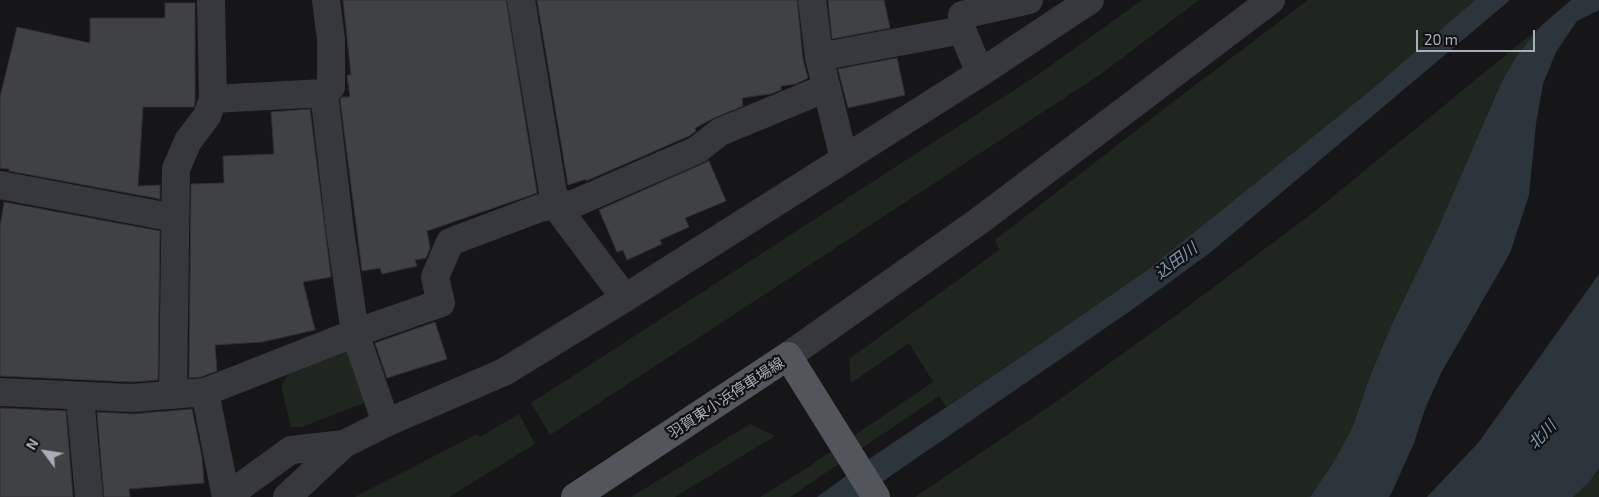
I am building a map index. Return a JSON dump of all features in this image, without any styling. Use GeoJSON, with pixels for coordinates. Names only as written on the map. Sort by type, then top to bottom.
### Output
{"type":"FeatureCollection","features":[{"type":"Feature","properties":{"kind":"main road","name":"羽賀東小浜停車場線"},"geometry":{"type":"LineString","coordinates":[[575,497],[788,356],[876,497]]}},
{"type":"Feature","properties":{"kind":"street"},"geometry":{"type":"LineString","coordinates":[[173,395],[176,169],[188,141],[207,116],[213,98],[211,0]]}},
{"type":"Feature","properties":{"kind":"street"},"geometry":{"type":"LineString","coordinates":[[213,98],[324,93],[331,87],[331,39],[326,0]]}},
{"type":"Feature","properties":{"kind":"street"},"geometry":{"type":"LineString","coordinates":[[521,0],[555,205],[625,298]]}},
{"type":"Feature","properties":{"kind":"street"},"geometry":{"type":"LineString","coordinates":[[812,0],[819,57],[844,159]]}},
{"type":"Feature","properties":{"kind":"street"},"geometry":{"type":"LineString","coordinates":[[980,74],[962,30],[962,15],[1029,0]]}},
{"type":"Feature","properties":{"kind":"street"},"geometry":{"type":"LineString","coordinates":[[287,497],[344,444],[386,423],[504,372],[980,74],[1090,0]]}},
{"type":"Feature","properties":{"kind":"street"},"geometry":{"type":"LineString","coordinates":[[788,356],[978,220],[1271,0]]}},
{"type":"Feature","properties":{"kind":"street"},"geometry":{"type":"LineString","coordinates":[[819,57],[962,30]]}},
{"type":"Feature","properties":{"kind":"street"},"geometry":{"type":"LineString","coordinates":[[0,392],[132,398],[205,392],[356,333],[441,303],[434,277],[450,242],[540,208],[573,204],[697,150],[720,132],[826,88]]}},
{"type":"Feature","properties":{"kind":"street"},"geometry":{"type":"LineString","coordinates":[[324,93],[340,230],[356,333],[386,423]]}},
{"type":"Feature","properties":{"kind":"street"},"geometry":{"type":"LineString","coordinates":[[0,185],[175,218]]}},
{"type":"Feature","properties":{"kind":"street"},"geometry":{"type":"LineString","coordinates":[[205,392],[226,497],[291,450],[344,444]]}},
{"type":"Feature","properties":{"kind":"street"},"geometry":{"type":"LineString","coordinates":[[80,396],[89,497]]}},
{"type":"Feature","properties":{"kind":"shaded area"},"geometry":{"type":"Polygon","coordinates":[[[1142,0],[1199,0],[1101,74],[550,435],[531,403],[1039,74],[1142,0]]]}},
{"type":"Feature","properties":{"kind":"shaded area"},"geometry":{"type":"Polygon","coordinates":[[[1308,0],[1475,0],[1371,90],[1146,271],[946,407],[939,396],[790,497],[760,497],[805,469],[933,382],[909,343],[851,383],[849,359],[999,250],[995,240],[1308,0]]]}},
{"type":"Feature","properties":{"kind":"shaded area"},"geometry":{"type":"Polygon","coordinates":[[[1541,26],[1518,54],[1502,81],[1436,233],[1391,326],[1369,379],[1353,426],[1335,460],[1310,497],[915,497],[1053,404],[1314,212],[1541,26]]]}},
{"type":"Feature","properties":{"kind":"shaded area"},"geometry":{"type":"Polygon","coordinates":[[[340,349],[353,354],[367,402],[302,427],[291,427],[281,386],[292,367],[340,349]]]}},
{"type":"Feature","properties":{"kind":"shaded area"},"geometry":{"type":"Polygon","coordinates":[[[519,414],[535,444],[449,497],[355,497],[477,434],[480,437],[519,414]]]}},
{"type":"Feature","properties":{"kind":"shaded area"},"geometry":{"type":"Polygon","coordinates":[[[750,424],[775,436],[675,497],[631,497],[750,424]]]}},
{"type":"Feature","properties":{"kind":"shaded area"},"geometry":{"type":"Polygon","coordinates":[[[1599,468],[1599,497],[1573,497],[1590,481],[1599,468]]]}},
{"type":"Feature","properties":{"kind":"water","name":"込田川"},"geometry":{"type":"Polygon","coordinates":[[[1475,0],[1510,0],[1211,252],[1133,309],[860,497],[817,497],[875,455],[1146,271],[1371,90],[1475,0]]]}},
{"type":"Feature","properties":{"kind":"water"},"geometry":{"type":"Polygon","coordinates":[[[1571,0],[1599,0],[1599,10],[1577,21],[1556,52],[1543,84],[1536,124],[1529,195],[1510,253],[1441,373],[1425,409],[1414,443],[1392,492],[1389,497],[1310,497],[1335,460],[1353,426],[1369,379],[1391,326],[1436,233],[1502,81],[1518,54],[1541,26],[1571,0]]]}},
{"type":"Feature","properties":{"kind":"water","name":"北川"},"geometry":{"type":"Polygon","coordinates":[[[1599,274],[1599,468],[1590,481],[1573,497],[1427,497],[1478,443],[1599,274]]]}},
{"type":"Feature","properties":{"kind":"building"},"geometry":{"type":"Polygon","coordinates":[[[343,0],[506,0],[537,193],[427,231],[430,248],[426,258],[415,260],[417,266],[382,274],[380,268],[362,271],[340,99],[342,97],[350,97],[347,75],[351,75],[343,0]]]}},
{"type":"Feature","properties":{"kind":"building"},"geometry":{"type":"Polygon","coordinates":[[[537,0],[797,0],[803,59],[808,78],[796,84],[781,86],[781,90],[770,94],[742,98],[743,106],[695,128],[696,131],[689,136],[586,181],[586,179],[568,185],[537,0]]]}},
{"type":"Feature","properties":{"kind":"building"},"geometry":{"type":"Polygon","coordinates":[[[828,0],[884,0],[890,28],[832,39],[828,0]]]}},
{"type":"Feature","properties":{"kind":"building"},"geometry":{"type":"Polygon","coordinates":[[[165,3],[195,3],[195,102],[194,107],[143,107],[138,186],[160,185],[160,199],[0,168],[0,97],[17,27],[90,43],[90,18],[165,18],[165,3]]]}},
{"type":"Feature","properties":{"kind":"building"},"geometry":{"type":"Polygon","coordinates":[[[897,58],[905,95],[848,108],[838,69],[897,58]]]}},
{"type":"Feature","properties":{"kind":"building"},"geometry":{"type":"Polygon","coordinates":[[[310,109],[331,277],[303,282],[315,330],[262,342],[215,345],[217,371],[201,377],[189,378],[191,184],[224,183],[223,156],[274,154],[271,112],[310,109]]]}},
{"type":"Feature","properties":{"kind":"building"},"geometry":{"type":"Polygon","coordinates":[[[709,161],[726,201],[685,218],[689,227],[660,240],[662,244],[627,260],[623,250],[617,252],[599,210],[709,161]]]}},
{"type":"Feature","properties":{"kind":"building"},"geometry":{"type":"Polygon","coordinates":[[[4,202],[160,231],[158,380],[132,382],[0,376],[0,227],[4,202]]]}},
{"type":"Feature","properties":{"kind":"building"},"geometry":{"type":"Polygon","coordinates":[[[435,322],[447,359],[387,378],[375,343],[435,322]]]}},
{"type":"Feature","properties":{"kind":"building"},"geometry":{"type":"Polygon","coordinates":[[[0,408],[66,411],[73,497],[0,497],[0,408]]]}},
{"type":"Feature","properties":{"kind":"building"},"geometry":{"type":"Polygon","coordinates":[[[192,409],[202,457],[204,483],[129,489],[130,497],[104,497],[97,412],[133,414],[192,409]]]}}]}
